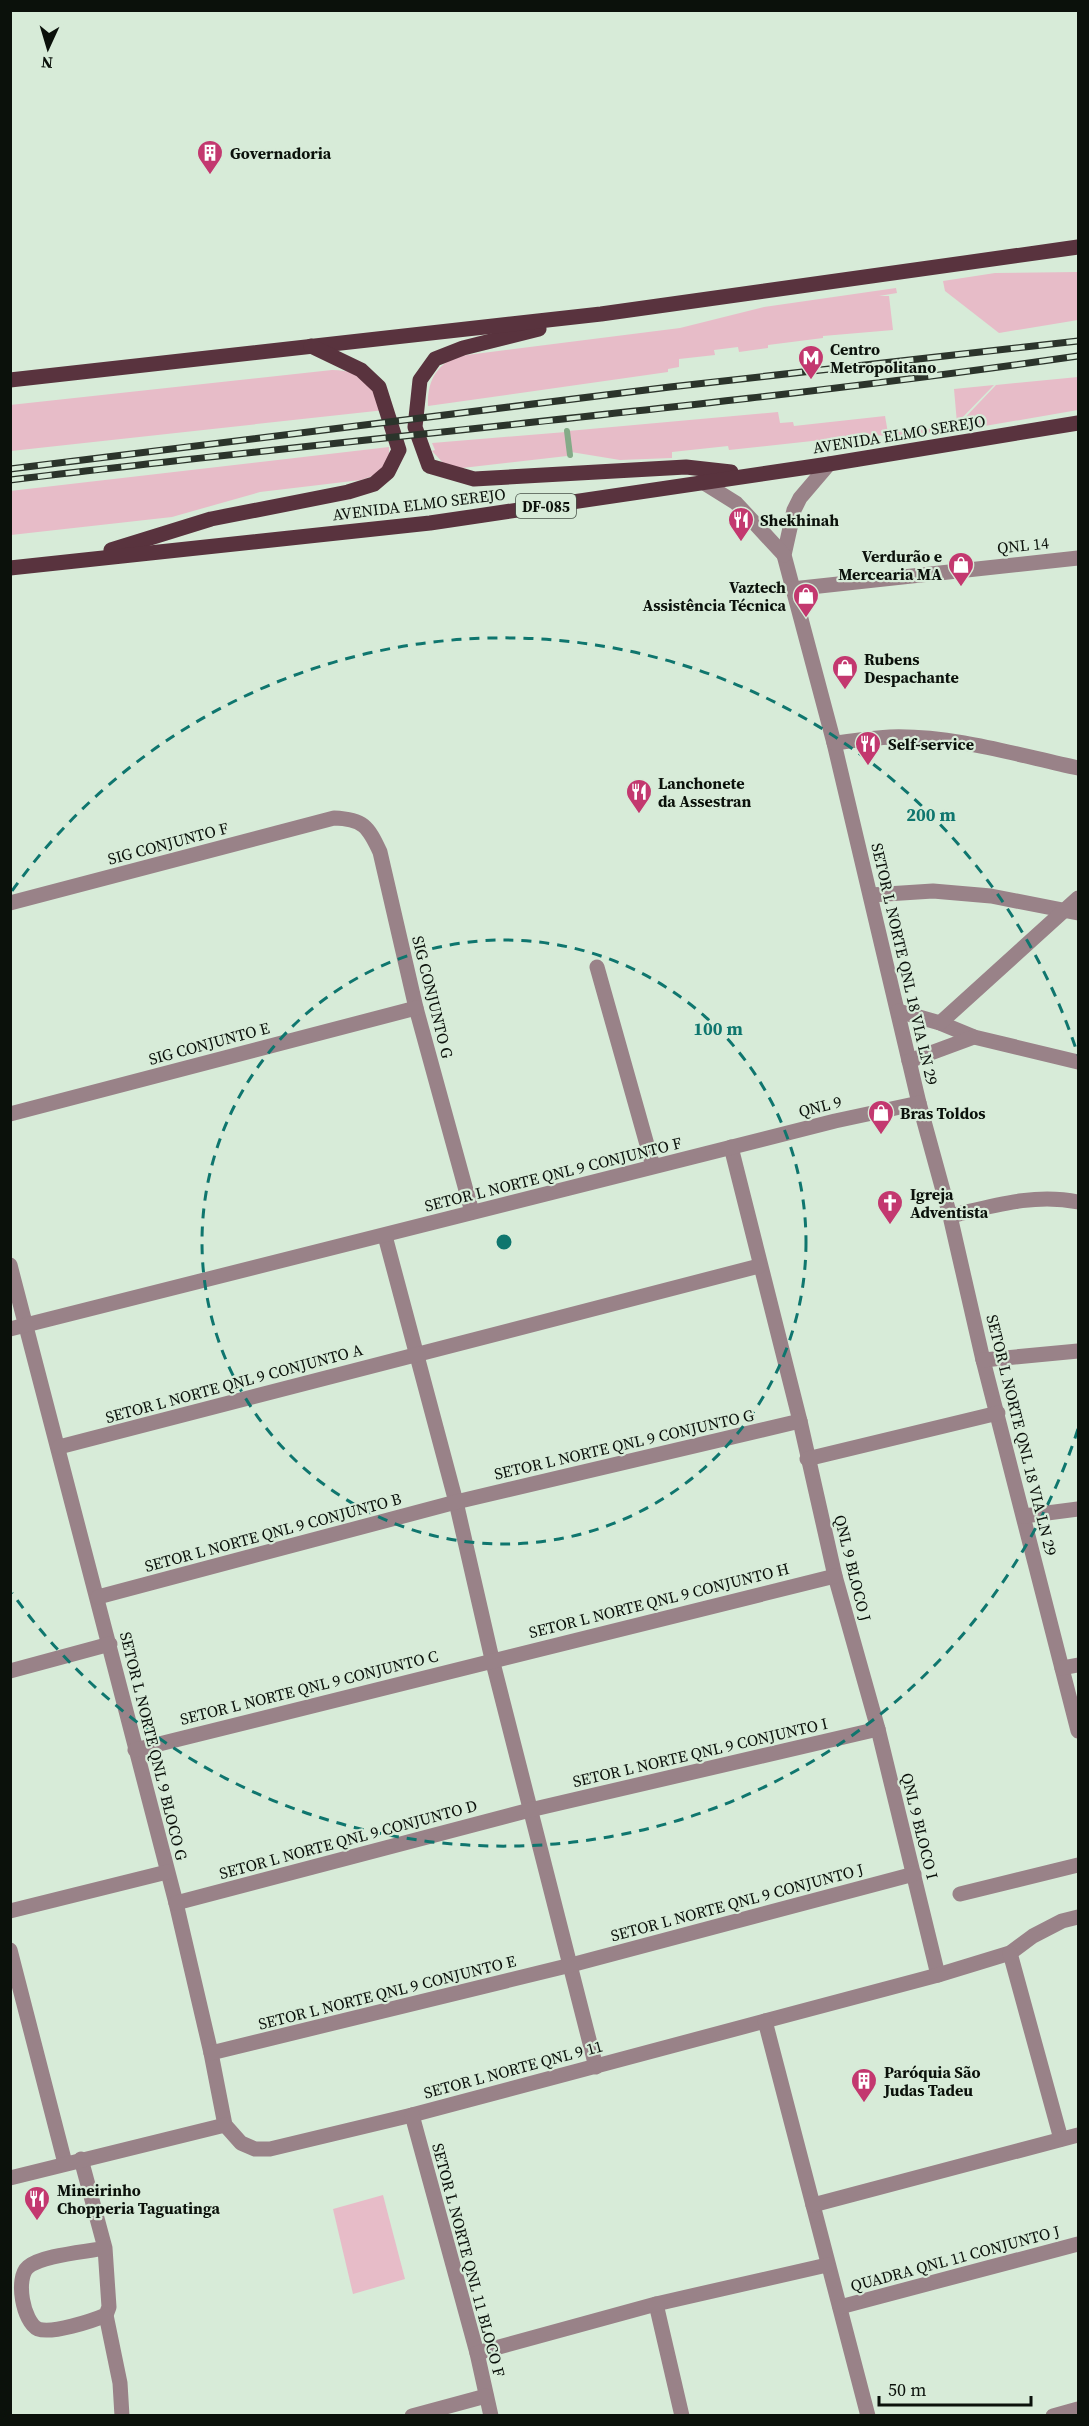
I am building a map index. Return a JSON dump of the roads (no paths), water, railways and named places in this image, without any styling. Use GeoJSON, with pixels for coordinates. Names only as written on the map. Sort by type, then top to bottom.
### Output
{"type":"FeatureCollection","features":[{"type":"Feature","properties":{"kind":"main road"},"geometry":{"type":"LineString","coordinates":[[10,380],[601,314],[1078,247]]}},
{"type":"Feature","properties":{"kind":"main road"},"geometry":{"type":"LineString","coordinates":[[1051,251],[1078,259]]}},
{"type":"Feature","properties":{"kind":"main road"},"geometry":{"type":"LineString","coordinates":[[601,314],[463,348],[435,359],[420,380],[415,427],[429,466],[474,479],[686,467],[750,475]]}},
{"type":"Feature","properties":{"kind":"main road"},"geometry":{"type":"LineString","coordinates":[[79,560],[211,519],[348,492],[374,484],[388,472],[399,450],[379,387],[361,370],[310,346]]}},
{"type":"Feature","properties":{"kind":"main road","name":"AVENIDA ELMO SEREJO"},"geometry":{"type":"LineString","coordinates":[[10,568],[430,523],[829,464],[1078,423]]}},
{"type":"Feature","properties":{"kind":"street"},"geometry":{"type":"LineString","coordinates":[[784,555],[794,510],[800,498],[829,464]]}},
{"type":"Feature","properties":{"kind":"street"},"geometry":{"type":"LineString","coordinates":[[704,483],[736,503],[784,555]]}},
{"type":"Feature","properties":{"kind":"street","name":"SETOR L NORTE QNL 18 VIA LN 29"},"geometry":{"type":"LineString","coordinates":[[784,555],[834,744],[919,1103],[950,1216],[983,1360],[1078,1731]]}},
{"type":"Feature","properties":{"kind":"street","name":"QNL 14"},"geometry":{"type":"LineString","coordinates":[[792,589],[1078,558]]}},
{"type":"Feature","properties":{"kind":"street"},"geometry":{"type":"LineString","coordinates":[[834,744],[890,737],[934,740],[978,746],[1078,768]]}},
{"type":"Feature","properties":{"kind":"street","name":"SIG CONJUNTO F"},"geometry":{"type":"LineString","coordinates":[[10,903],[334,818]]}},
{"type":"Feature","properties":{"kind":"street","name":"SIG CONJUNTO G"},"geometry":{"type":"LineString","coordinates":[[334,818],[350,819],[362,823],[372,834],[380,852],[416,1008],[472,1212]]}},
{"type":"Feature","properties":{"kind":"street"},"geometry":{"type":"LineString","coordinates":[[871,895],[933,891],[991,896],[1072,911]]}},
{"type":"Feature","properties":{"kind":"street"},"geometry":{"type":"LineString","coordinates":[[940,1023],[1072,911],[1078,898]]}},
{"type":"Feature","properties":{"kind":"street"},"geometry":{"type":"LineString","coordinates":[[597,968],[653,1166]]}},
{"type":"Feature","properties":{"kind":"street","name":"SIG CONJUNTO E"},"geometry":{"type":"LineString","coordinates":[[10,1114],[416,1008]]}},
{"type":"Feature","properties":{"kind":"street"},"geometry":{"type":"LineString","coordinates":[[898,1011],[940,1023],[974,1037],[1078,1062]]}},
{"type":"Feature","properties":{"kind":"street"},"geometry":{"type":"LineString","coordinates":[[909,1061],[974,1037]]}},
{"type":"Feature","properties":{"kind":"street","name":"QNL 9"},"geometry":{"type":"LineString","coordinates":[[731,1148],[919,1103]]}},
{"type":"Feature","properties":{"kind":"street","name":"SETOR L NORTE QNL 9 CONJUNTO F"},"geometry":{"type":"LineString","coordinates":[[385,1236],[472,1212],[731,1148]]}},
{"type":"Feature","properties":{"kind":"street","name":"QNL 9 BLOCO J"},"geometry":{"type":"LineString","coordinates":[[731,1148],[800,1421],[835,1576],[866,1686]]}},
{"type":"Feature","properties":{"kind":"street"},"geometry":{"type":"LineString","coordinates":[[950,1216],[1034,1198],[1061,1199],[1078,1203]]}},
{"type":"Feature","properties":{"kind":"street"},"geometry":{"type":"LineString","coordinates":[[10,1329],[385,1236],[456,1502],[492,1659],[596,2067]]}},
{"type":"Feature","properties":{"kind":"street","name":"SETOR L NORTE QNL 9 BLOCO G"},"geometry":{"type":"LineString","coordinates":[[10,1265],[176,1903],[212,2053],[225,2125]]}},
{"type":"Feature","properties":{"kind":"street"},"geometry":{"type":"LineString","coordinates":[[418,1354],[759,1266]]}},
{"type":"Feature","properties":{"kind":"street"},"geometry":{"type":"LineString","coordinates":[[983,1360],[1078,1351]]}},
{"type":"Feature","properties":{"kind":"street","name":"SETOR L NORTE QNL 9 CONJUNTO A"},"geometry":{"type":"LineString","coordinates":[[59,1447],[418,1354]]}},
{"type":"Feature","properties":{"kind":"street"},"geometry":{"type":"LineString","coordinates":[[807,1459],[998,1413]]}},
{"type":"Feature","properties":{"kind":"street","name":"SETOR L NORTE QNL 9 CONJUNTO G"},"geometry":{"type":"LineString","coordinates":[[456,1502],[800,1421]]}},
{"type":"Feature","properties":{"kind":"street","name":"SETOR L NORTE QNL 9 CONJUNTO B"},"geometry":{"type":"LineString","coordinates":[[98,1598],[456,1502]]}},
{"type":"Feature","properties":{"kind":"street"},"geometry":{"type":"LineString","coordinates":[[1024,1516],[1078,1509]]}},
{"type":"Feature","properties":{"kind":"street","name":"SETOR L NORTE QNL 9 CONJUNTO H"},"geometry":{"type":"LineString","coordinates":[[492,1659],[835,1576]]}},
{"type":"Feature","properties":{"kind":"street"},"geometry":{"type":"LineString","coordinates":[[10,1671],[110,1644]]}},
{"type":"Feature","properties":{"kind":"street","name":"SETOR L NORTE QNL 9 CONJUNTO C"},"geometry":{"type":"LineString","coordinates":[[135,1750],[492,1659]]}},
{"type":"Feature","properties":{"kind":"street"},"geometry":{"type":"LineString","coordinates":[[1062,1668],[1078,1665]]}},
{"type":"Feature","properties":{"kind":"street","name":"QNL 9 BLOCO I"},"geometry":{"type":"LineString","coordinates":[[866,1686],[938,1975]]}},
{"type":"Feature","properties":{"kind":"street","name":"SETOR L NORTE QNL 9 CONJUNTO I"},"geometry":{"type":"LineString","coordinates":[[531,1810],[878,1729]]}},
{"type":"Feature","properties":{"kind":"street","name":"SETOR L NORTE QNL 9 CONJUNTO D"},"geometry":{"type":"LineString","coordinates":[[176,1903],[531,1810]]}},
{"type":"Feature","properties":{"kind":"street","name":"QNL 9 BLOCO I"},"geometry":{"type":"LineString","coordinates":[[960,1894],[1078,1865]]}},
{"type":"Feature","properties":{"kind":"street"},"geometry":{"type":"LineString","coordinates":[[10,1911],[167,1872]]}},
{"type":"Feature","properties":{"kind":"street","name":"SETOR L NORTE QNL 9 CONJUNTO J"},"geometry":{"type":"LineString","coordinates":[[571,1965],[914,1874]]}},
{"type":"Feature","properties":{"kind":"street","name":"SETOR L NORTE QNL 9 11"},"geometry":{"type":"LineString","coordinates":[[225,2125],[240,2143],[255,2149],[270,2149],[412,2115],[938,1975],[1010,1953],[1033,1936],[1062,1921],[1078,1917]]}},
{"type":"Feature","properties":{"kind":"street"},"geometry":{"type":"LineString","coordinates":[[10,1950],[65,2163]]}},
{"type":"Feature","properties":{"kind":"street"},"geometry":{"type":"LineString","coordinates":[[1010,1953],[1061,2139]]}},
{"type":"Feature","properties":{"kind":"street","name":"SETOR L NORTE QNL 9 CONJUNTO E"},"geometry":{"type":"LineString","coordinates":[[212,2053],[571,1965]]}},
{"type":"Feature","properties":{"kind":"street"},"geometry":{"type":"LineString","coordinates":[[765,2021],[868,2415]]}},
{"type":"Feature","properties":{"kind":"street","name":"SETOR L NORTE QNL 11 BLOCO F"},"geometry":{"type":"LineString","coordinates":[[412,2115],[477,2353],[491,2415]]}},
{"type":"Feature","properties":{"kind":"street"},"geometry":{"type":"LineString","coordinates":[[10,2178],[225,2125]]}},
{"type":"Feature","properties":{"kind":"street"},"geometry":{"type":"LineString","coordinates":[[813,2205],[1078,2135]]}},
{"type":"Feature","properties":{"kind":"street"},"geometry":{"type":"LineString","coordinates":[[81,2160],[105,2248],[110,2294],[106,2315],[120,2383],[122,2415]]}},
{"type":"Feature","properties":{"kind":"street","name":"QUADRA QNL 11 CONJUNTO J"},"geometry":{"type":"LineString","coordinates":[[840,2307],[1078,2244]]}},
{"type":"Feature","properties":{"kind":"street"},"geometry":{"type":"LineString","coordinates":[[105,2248],[38,2262],[27,2267],[22,2276],[20,2289],[28,2317],[39,2329],[50,2330],[106,2315]]}},
{"type":"Feature","properties":{"kind":"street"},"geometry":{"type":"LineString","coordinates":[[477,2353],[656,2304],[827,2265]]}},
{"type":"Feature","properties":{"kind":"street"},"geometry":{"type":"LineString","coordinates":[[656,2304],[682,2415]]}},
{"type":"Feature","properties":{"kind":"street"},"geometry":{"type":"LineString","coordinates":[[412,2415],[486,2396]]}},
{"type":"Feature","properties":{"kind":"street"},"geometry":{"type":"LineString","coordinates":[[1053,2415],[1078,2409]]}},
{"type":"Feature","properties":{"kind":"waterway"},"geometry":{"type":"LineString","coordinates":[[567,431],[570,455]]}},
{"type":"Feature","properties":{"kind":"railway"},"geometry":{"type":"LineString","coordinates":[[10,469],[670,387],[1078,341]]}},
{"type":"Feature","properties":{"kind":"railway"},"geometry":{"type":"LineString","coordinates":[[10,480],[812,391],[1078,356]]}},
{"type":"Feature","properties":{"kind":"place","name":"Governadoria"},"geometry":{"type":"Point","coordinates":[210,176]}},
{"type":"Feature","properties":{"kind":"place","name":"Centro Metropolitano"},"geometry":{"type":"Point","coordinates":[811,381]}},
{"type":"Feature","properties":{"kind":"place","name":"Shekhinah"},"geometry":{"type":"Point","coordinates":[741,543]}},
{"type":"Feature","properties":{"kind":"place","name":"Verdurão e Mercearia MA"},"geometry":{"type":"Point","coordinates":[961,588]}},
{"type":"Feature","properties":{"kind":"place","name":"Vaztech Assistência Técnica"},"geometry":{"type":"Point","coordinates":[806,619]}},
{"type":"Feature","properties":{"kind":"place","name":"Rubens Despachante"},"geometry":{"type":"Point","coordinates":[845,691]}},
{"type":"Feature","properties":{"kind":"place","name":"Self-service"},"geometry":{"type":"Point","coordinates":[868,767]}},
{"type":"Feature","properties":{"kind":"place","name":"Lanchonete da Assestran"},"geometry":{"type":"Point","coordinates":[639,815]}},
{"type":"Feature","properties":{"kind":"place","name":"Bras Toldos"},"geometry":{"type":"Point","coordinates":[881,1136]}},
{"type":"Feature","properties":{"kind":"place","name":"Igreja Adventista"},"geometry":{"type":"Point","coordinates":[890,1226]}},
{"type":"Feature","properties":{"kind":"place","name":"Paróquia São Judas Tadeu"},"geometry":{"type":"Point","coordinates":[864,2104]}},
{"type":"Feature","properties":{"kind":"place","name":"Mineirinho Chopperia Taguatinga"},"geometry":{"type":"Point","coordinates":[37,2222]}}]}
